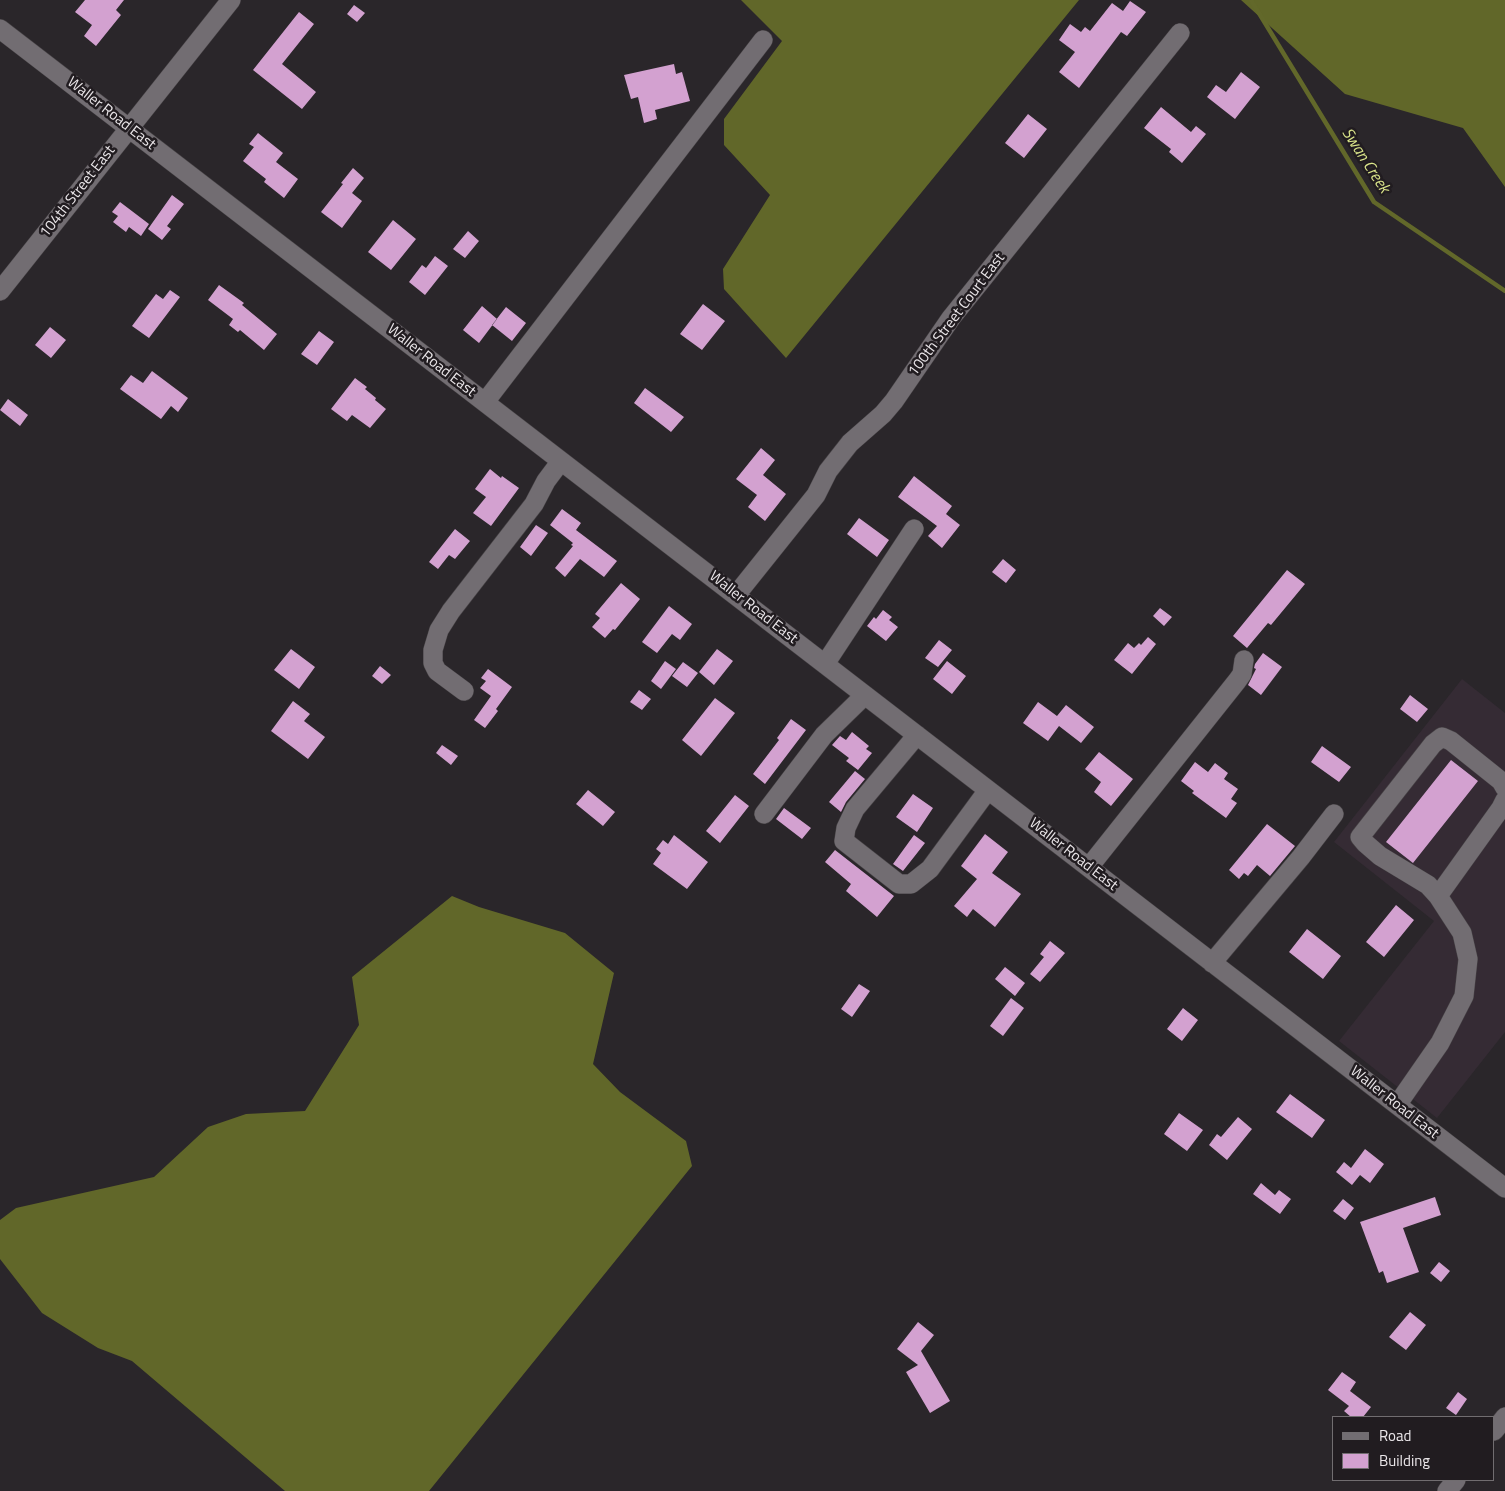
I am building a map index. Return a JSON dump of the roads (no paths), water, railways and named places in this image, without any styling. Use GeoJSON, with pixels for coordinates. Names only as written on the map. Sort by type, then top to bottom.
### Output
{"type":"FeatureCollection","features":[{"type":"Feature","properties":{"kind":"street","name":"104th Street East"},"geometry":{"type":"LineString","coordinates":[[0,291],[231,0]]}},
{"type":"Feature","properties":{"kind":"street","name":"Waller Road East"},"geometry":{"type":"LineString","coordinates":[[0,28],[1505,1188]]}},
{"type":"Feature","properties":{"kind":"street","name":"100th Street Court East"},"geometry":{"type":"LineString","coordinates":[[736,595],[816,495],[828,471],[850,443],[883,414],[894,401],[951,318],[1180,33]]}},
{"type":"Feature","properties":{"kind":"street"},"geometry":{"type":"LineString","coordinates":[[485,402],[763,40]]}},
{"type":"Feature","properties":{"kind":"street"},"geometry":{"type":"LineString","coordinates":[[464,691],[438,671],[433,663],[433,650],[439,630],[451,611],[534,504],[546,481],[561,461]]}},
{"type":"Feature","properties":{"kind":"street"},"geometry":{"type":"LineString","coordinates":[[825,664],[914,529]]}},
{"type":"Feature","properties":{"kind":"street"},"geometry":{"type":"LineString","coordinates":[[1089,868],[1237,681],[1242,674],[1244,660]]}},
{"type":"Feature","properties":{"kind":"street"},"geometry":{"type":"LineString","coordinates":[[764,814],[824,735],[865,695]]}},
{"type":"Feature","properties":{"kind":"street"},"geometry":{"type":"LineString","coordinates":[[917,735],[856,809],[846,828],[844,841],[859,854],[899,884],[912,884],[930,869],[988,790]]}},
{"type":"Feature","properties":{"kind":"street"},"geometry":{"type":"LineString","coordinates":[[1398,1105],[1440,1044],[1464,996],[1468,958],[1462,933],[1438,896],[1428,885],[1380,856],[1360,837],[1433,744],[1442,737],[1451,741],[1501,781],[1505,788]]}},
{"type":"Feature","properties":{"kind":"street"},"geometry":{"type":"LineString","coordinates":[[1438,896],[1505,800]]}},
{"type":"Feature","properties":{"kind":"street"},"geometry":{"type":"LineString","coordinates":[[1212,962],[1301,857],[1334,814]]}},
{"type":"Feature","properties":{"kind":"street"},"geometry":{"type":"LineString","coordinates":[[1495,1430],[1505,1417]]}},
{"type":"Feature","properties":{"kind":"street"},"geometry":{"type":"LineString","coordinates":[[1447,1491],[1455,1481]]}},
{"type":"Feature","properties":{"kind":"waterway","name":"Swan Creek"},"geometry":{"type":"LineString","coordinates":[[1251,0],[1374,202],[1505,291]]}}]}
